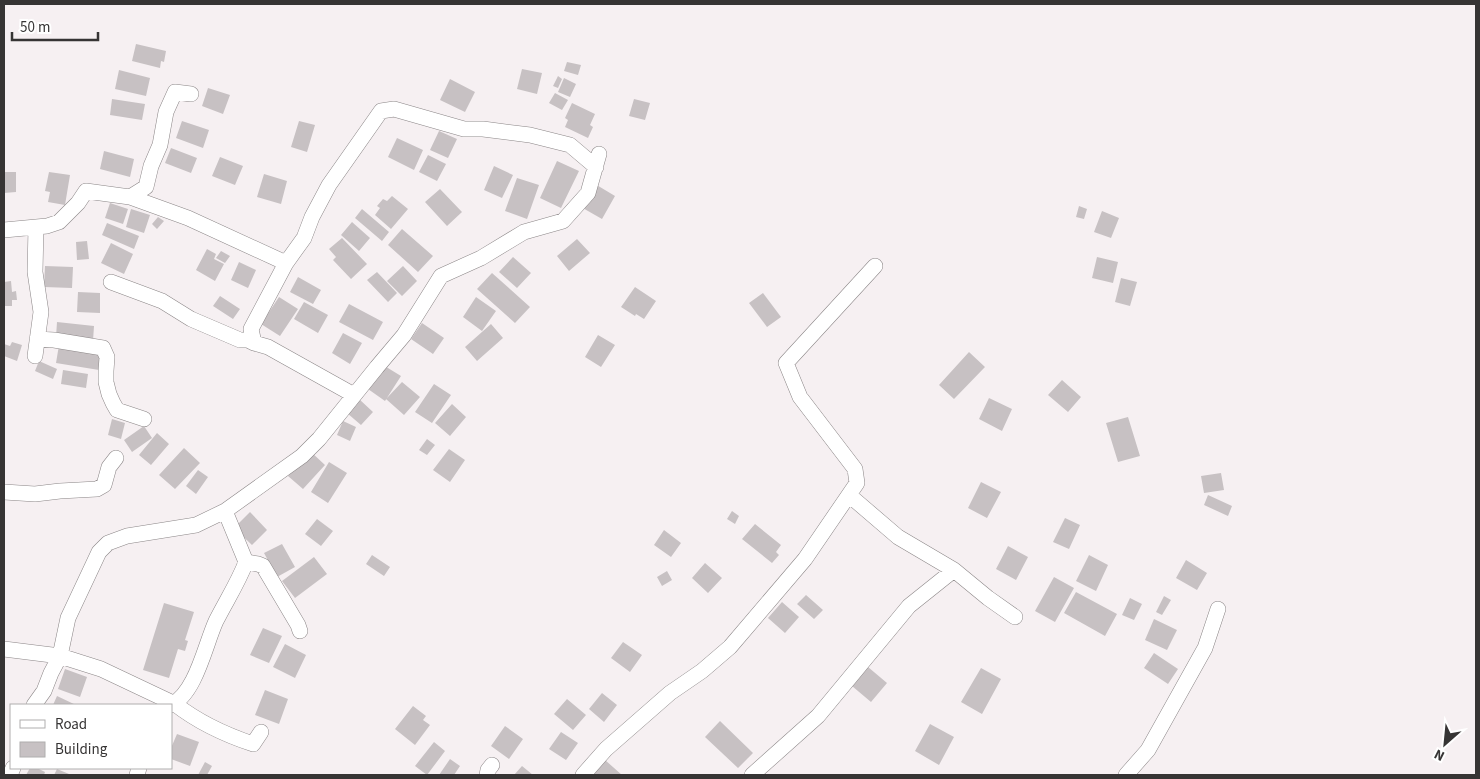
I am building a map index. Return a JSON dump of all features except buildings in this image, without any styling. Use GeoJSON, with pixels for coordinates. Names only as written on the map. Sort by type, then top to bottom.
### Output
{"type":"FeatureCollection","features":[{"type":"Feature","properties":{"kind":"street"},"geometry":{"type":"LineString","coordinates":[[130,197],[146,187],[151,166],[160,145],[166,112],[175,92],[191,94]]}},
{"type":"Feature","properties":{"kind":"street"},"geometry":{"type":"LineString","coordinates":[[35,704],[44,692],[60,656],[68,618],[99,552],[108,543],[127,536],[196,524],[225,511],[302,456],[319,439],[404,335],[442,276],[481,258],[524,232],[563,221],[588,193],[597,160],[570,146],[530,135],[483,129],[464,129],[394,108],[381,111],[329,185],[312,217],[304,238],[286,263],[251,329],[254,344]]}},
{"type":"Feature","properties":{"kind":"street"},"geometry":{"type":"LineString","coordinates":[[4,230],[47,226],[59,222],[86,192],[130,197],[188,218],[286,263]]}},
{"type":"Feature","properties":{"kind":"street"},"geometry":{"type":"LineString","coordinates":[[35,356],[41,312],[35,272],[36,227]]}},
{"type":"Feature","properties":{"kind":"street"},"geometry":{"type":"LineString","coordinates":[[582,775],[606,749],[670,693],[702,671],[730,647],[805,559],[857,483],[856,469],[800,397],[786,363],[875,266]]}},
{"type":"Feature","properties":{"kind":"street"},"geometry":{"type":"LineString","coordinates":[[111,282],[162,300],[191,319],[240,340],[248,340],[254,344],[268,347],[354,395]]}},
{"type":"Feature","properties":{"kind":"street"},"geometry":{"type":"LineString","coordinates":[[38,339],[103,348],[107,357],[106,382],[109,394],[117,410],[144,419]]}},
{"type":"Feature","properties":{"kind":"street"},"geometry":{"type":"LineString","coordinates":[[4,492],[35,494],[97,489],[104,485],[109,467],[116,458]]}},
{"type":"Feature","properties":{"kind":"street"},"geometry":{"type":"LineString","coordinates":[[849,495],[898,537],[954,570],[1015,617]]}},
{"type":"Feature","properties":{"kind":"street"},"geometry":{"type":"LineString","coordinates":[[173,704],[188,691],[196,676],[216,621],[241,576],[246,562],[225,511]]}},
{"type":"Feature","properties":{"kind":"street"},"geometry":{"type":"LineString","coordinates":[[246,562],[263,566],[300,631]]}},
{"type":"Feature","properties":{"kind":"street"},"geometry":{"type":"LineString","coordinates":[[752,775],[818,716],[909,606],[954,570]]}},
{"type":"Feature","properties":{"kind":"street"},"geometry":{"type":"LineString","coordinates":[[1126,775],[1148,750],[1196,665],[1205,648],[1218,608]]}},
{"type":"Feature","properties":{"kind":"street"},"geometry":{"type":"LineString","coordinates":[[4,648],[60,656],[101,669],[173,704],[228,736],[253,744],[261,732]]}}]}
